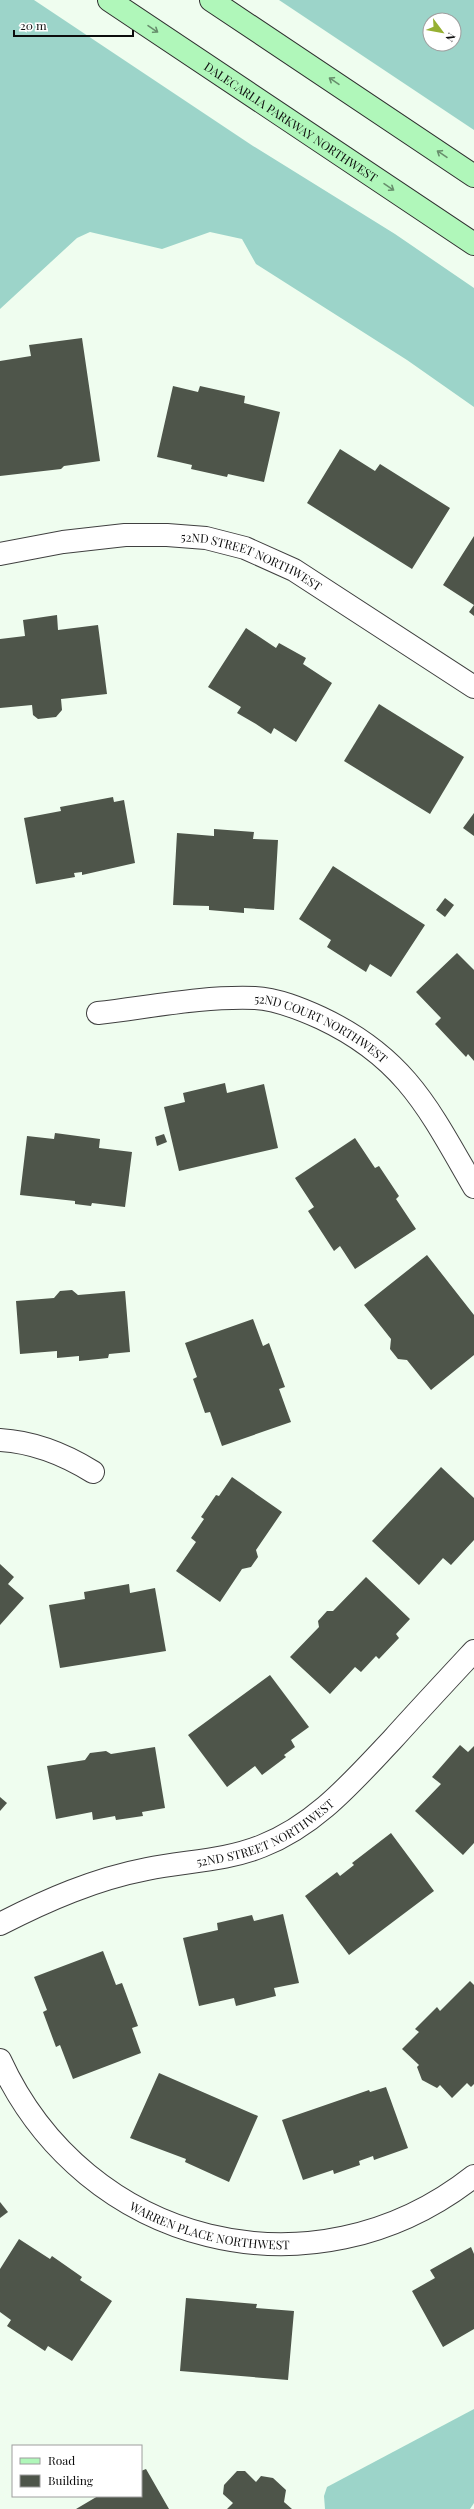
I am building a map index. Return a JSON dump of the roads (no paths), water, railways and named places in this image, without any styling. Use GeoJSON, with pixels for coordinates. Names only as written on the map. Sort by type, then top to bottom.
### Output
{"type":"FeatureCollection","features":[{"type":"Feature","properties":{"kind":"main road","name":"DALECARLIA PARKWAY NORTHWEST"},"geometry":{"type":"LineString","coordinates":[[108,0],[474,244]]}},
{"type":"Feature","properties":{"kind":"main road"},"geometry":{"type":"LineString","coordinates":[[211,0],[474,176]]}},
{"type":"Feature","properties":{"kind":"street","name":"52ND STREET NORTHWEST"},"geometry":{"type":"LineString","coordinates":[[0,554],[63,542],[125,535],[193,537],[245,548],[294,570],[474,687]]}},
{"type":"Feature","properties":{"kind":"street","name":"52ND COURT NORTHWEST"},"geometry":{"type":"LineString","coordinates":[[98,1013],[230,998],[257,998],[303,1011],[336,1025],[360,1040],[404,1077],[438,1122],[474,1187]]}},
{"type":"Feature","properties":{"kind":"street"},"geometry":{"type":"LineString","coordinates":[[0,1440],[41,1446],[68,1457],[93,1472]]}},
{"type":"Feature","properties":{"kind":"street","name":"52ND STREET NORTHWEST"},"geometry":{"type":"LineString","coordinates":[[0,1924],[56,1897],[104,1879],[176,1864],[220,1859],[263,1846],[304,1824],[350,1785],[474,1650]]}},
{"type":"Feature","properties":{"kind":"street","name":"WARREN PLACE NORTHWEST"},"geometry":{"type":"LineString","coordinates":[[0,2060],[26,2109],[64,2155],[85,2175],[135,2208],[177,2225],[220,2237],[274,2244],[301,2244],[355,2236],[406,2218],[454,2192],[474,2176]]}}]}
